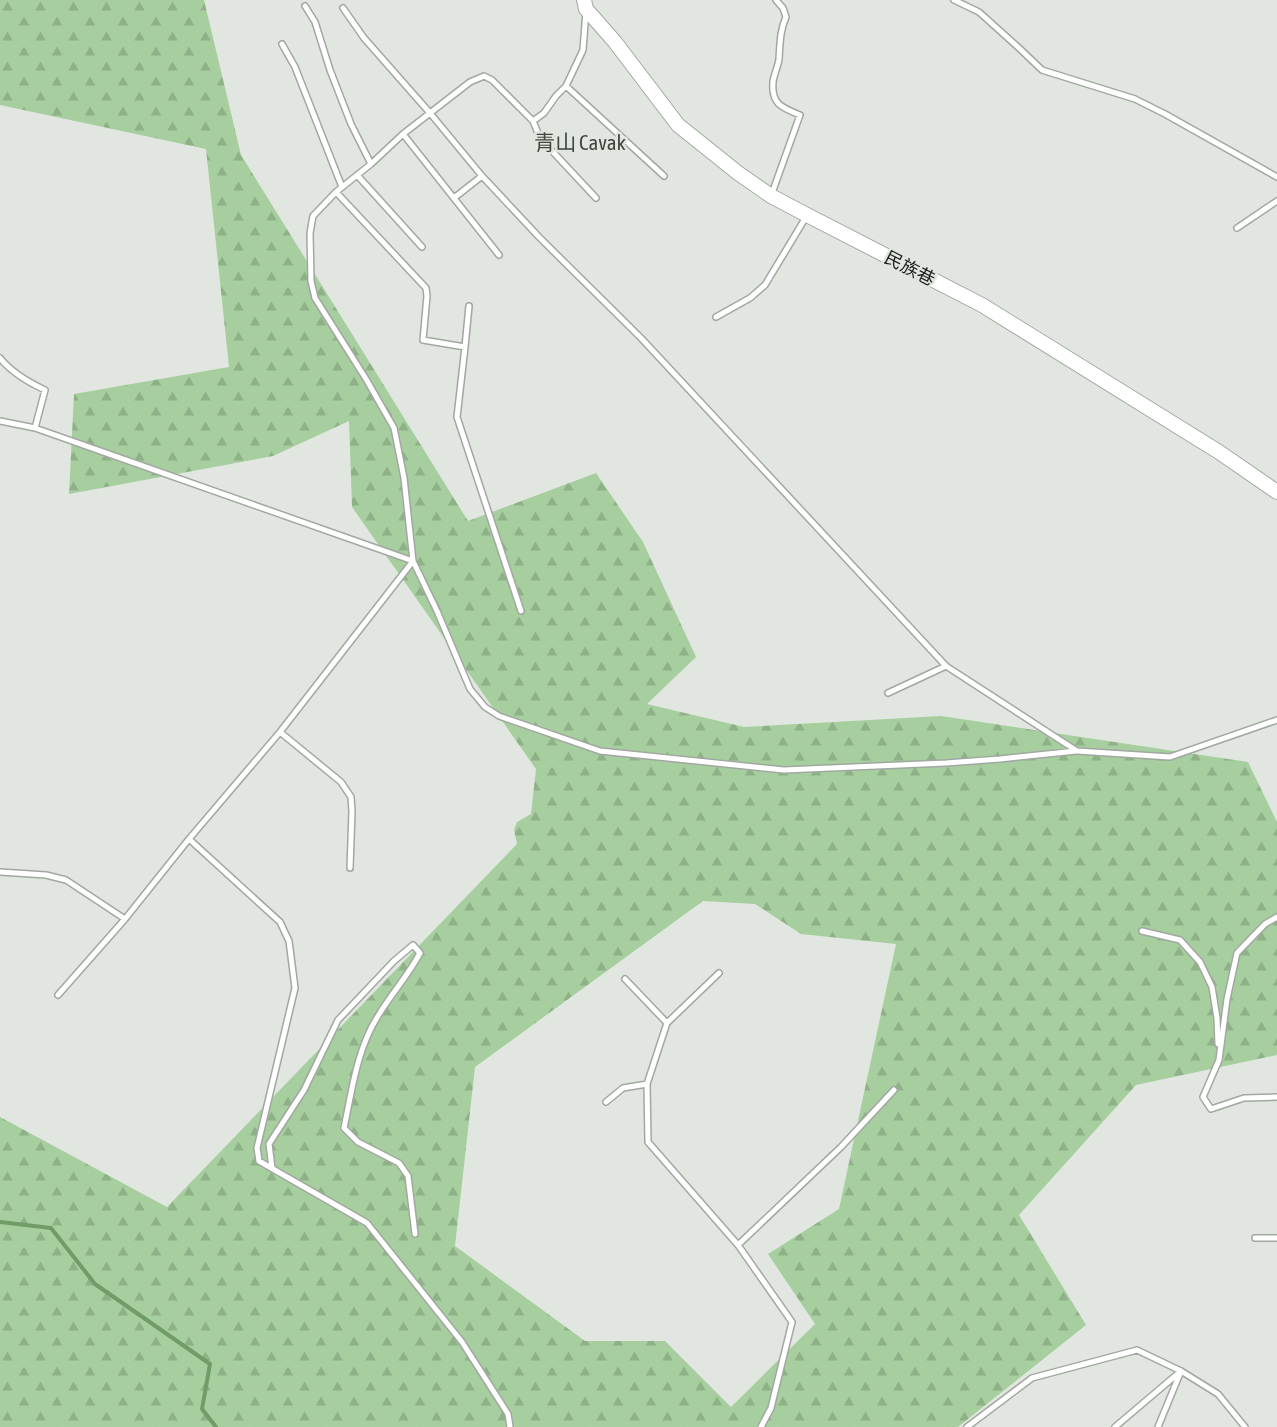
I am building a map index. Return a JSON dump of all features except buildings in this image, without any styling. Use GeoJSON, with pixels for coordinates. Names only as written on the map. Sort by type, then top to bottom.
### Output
{"type":"FeatureCollection","features":[{"type":"Feature","properties":{"kind":"street","name":"民族巷"},"geometry":{"type":"LineString","coordinates":[[585,5],[678,125],[738,173],[771,196],[982,305],[1219,452],[1277,492]]}},
{"type":"Feature","properties":{"kind":"lane"},"geometry":{"type":"LineString","coordinates":[[771,196],[800,115],[782,108],[774,93],[773,81],[779,60],[782,27],[786,17],[777,0]]}},
{"type":"Feature","properties":{"kind":"lane"},"geometry":{"type":"LineString","coordinates":[[954,0],[979,12],[1042,70],[1134,99],[1277,177]]}},
{"type":"Feature","properties":{"kind":"lane"},"geometry":{"type":"LineString","coordinates":[[533,121],[544,113],[566,86],[583,50],[585,5]]}},
{"type":"Feature","properties":{"kind":"lane"},"geometry":{"type":"LineString","coordinates":[[305,6],[315,22],[330,70],[351,124],[371,164]]}},
{"type":"Feature","properties":{"kind":"lane"},"geometry":{"type":"LineString","coordinates":[[343,8],[364,38],[482,176],[539,237],[641,338],[946,666],[1077,751]]}},
{"type":"Feature","properties":{"kind":"lane"},"geometry":{"type":"LineString","coordinates":[[282,44],[295,67],[342,187]]}},
{"type":"Feature","properties":{"kind":"lane"},"geometry":{"type":"LineString","coordinates":[[596,198],[540,138],[533,121],[492,80],[484,75],[470,82],[404,134],[336,192],[312,216],[311,281],[315,298],[394,428],[404,478],[413,561],[470,689],[485,707],[499,716],[600,751],[784,770],[946,763],[1077,751],[1170,757],[1277,720]]}},
{"type":"Feature","properties":{"kind":"lane"},"geometry":{"type":"LineString","coordinates":[[566,86],[664,176]]}},
{"type":"Feature","properties":{"kind":"lane"},"geometry":{"type":"LineString","coordinates":[[404,134],[499,255]]}},
{"type":"Feature","properties":{"kind":"lane"},"geometry":{"type":"LineString","coordinates":[[357,175],[422,247]]}},
{"type":"Feature","properties":{"kind":"lane"},"geometry":{"type":"LineString","coordinates":[[454,198],[482,176]]}},
{"type":"Feature","properties":{"kind":"lane"},"geometry":{"type":"LineString","coordinates":[[336,192],[426,288],[423,340],[465,347]]}},
{"type":"Feature","properties":{"kind":"lane"},"geometry":{"type":"LineString","coordinates":[[1237,228],[1277,201]]}},
{"type":"Feature","properties":{"kind":"lane"},"geometry":{"type":"LineString","coordinates":[[716,317],[750,298],[765,285],[807,215]]}},
{"type":"Feature","properties":{"kind":"lane"},"geometry":{"type":"LineString","coordinates":[[469,306],[458,417],[521,611]]}},
{"type":"Feature","properties":{"kind":"lane"},"geometry":{"type":"LineString","coordinates":[[0,358],[7,367],[45,390],[35,428]]}},
{"type":"Feature","properties":{"kind":"lane"},"geometry":{"type":"LineString","coordinates":[[0,421],[35,428],[413,561]]}},
{"type":"Feature","properties":{"kind":"lane"},"geometry":{"type":"LineString","coordinates":[[58,995],[280,732],[413,561]]}},
{"type":"Feature","properties":{"kind":"lane"},"geometry":{"type":"LineString","coordinates":[[888,693],[946,666]]}},
{"type":"Feature","properties":{"kind":"lane"},"geometry":{"type":"LineString","coordinates":[[280,732],[341,782],[351,797],[350,868]]}},
{"type":"Feature","properties":{"kind":"lane"},"geometry":{"type":"LineString","coordinates":[[189,839],[280,922],[289,941],[295,988],[256,1148],[259,1161],[367,1224],[462,1342],[508,1414],[510,1427]]}},
{"type":"Feature","properties":{"kind":"lane"},"geometry":{"type":"LineString","coordinates":[[0,872],[46,875],[66,880],[124,919]]}},
{"type":"Feature","properties":{"kind":"lane"},"geometry":{"type":"LineString","coordinates":[[1277,917],[1265,924],[1237,953],[1227,999],[1219,1060],[1203,1097],[1211,1109],[1244,1098],[1277,1097]]}},
{"type":"Feature","properties":{"kind":"lane"},"geometry":{"type":"LineString","coordinates":[[1142,931],[1180,940],[1200,962],[1212,987],[1217,1018],[1219,1060]]}},
{"type":"Feature","properties":{"kind":"lane"},"geometry":{"type":"LineString","coordinates":[[272,1168],[269,1144],[304,1090],[338,1020],[394,961],[413,945],[420,953],[377,1017],[360,1054],[344,1128],[358,1142],[399,1163],[408,1176],[415,1234]]}},
{"type":"Feature","properties":{"kind":"lane"},"geometry":{"type":"LineString","coordinates":[[719,973],[667,1023],[647,1084],[648,1142],[738,1245],[792,1322],[771,1408],[761,1427]]}},
{"type":"Feature","properties":{"kind":"lane"},"geometry":{"type":"LineString","coordinates":[[625,979],[667,1023]]}},
{"type":"Feature","properties":{"kind":"lane"},"geometry":{"type":"LineString","coordinates":[[606,1102],[623,1088],[647,1084]]}},
{"type":"Feature","properties":{"kind":"lane"},"geometry":{"type":"LineString","coordinates":[[738,1245],[841,1147],[894,1090]]}},
{"type":"Feature","properties":{"kind":"lane"},"geometry":{"type":"LineString","coordinates":[[1256,1238],[1277,1238]]}},
{"type":"Feature","properties":{"kind":"lane"},"geometry":{"type":"LineString","coordinates":[[968,1427],[1032,1378],[1137,1350],[1181,1371],[1218,1394],[1245,1427]]}},
{"type":"Feature","properties":{"kind":"lane"},"geometry":{"type":"LineString","coordinates":[[1116,1427],[1181,1371]]}},
{"type":"Feature","properties":{"kind":"lane"},"geometry":{"type":"LineString","coordinates":[[1158,1427],[1181,1371]]}},
{"type":"Feature","properties":{"kind":"green space"},"geometry":{"type":"Polygon","coordinates":[[[0,0],[204,0],[241,155],[468,521],[596,473],[643,542],[696,657],[647,704],[744,727],[941,716],[1248,762],[1277,822],[1277,1055],[1136,1085],[1019,1215],[1086,1325],[958,1427],[0,1427],[0,1117],[167,1207],[517,844],[514,830],[517,822],[531,814],[536,769],[352,507],[349,421],[273,456],[69,494],[74,394],[229,367],[206,149],[0,105],[0,0]],[[703,901],[475,1067],[455,1246],[585,1341],[665,1341],[731,1407],[815,1324],[768,1254],[839,1209],[896,944],[801,934],[755,904],[703,901]]]}},
{"type":"Feature","properties":{"kind":"waterway"},"geometry":{"type":"LineString","coordinates":[[0,1222],[51,1228],[95,1284],[210,1364],[202,1409],[216,1427]]}},
{"type":"Feature","properties":{"kind":"district","name":"青山 Cavak"},"geometry":{"type":"Point","coordinates":[580,142]}}]}
